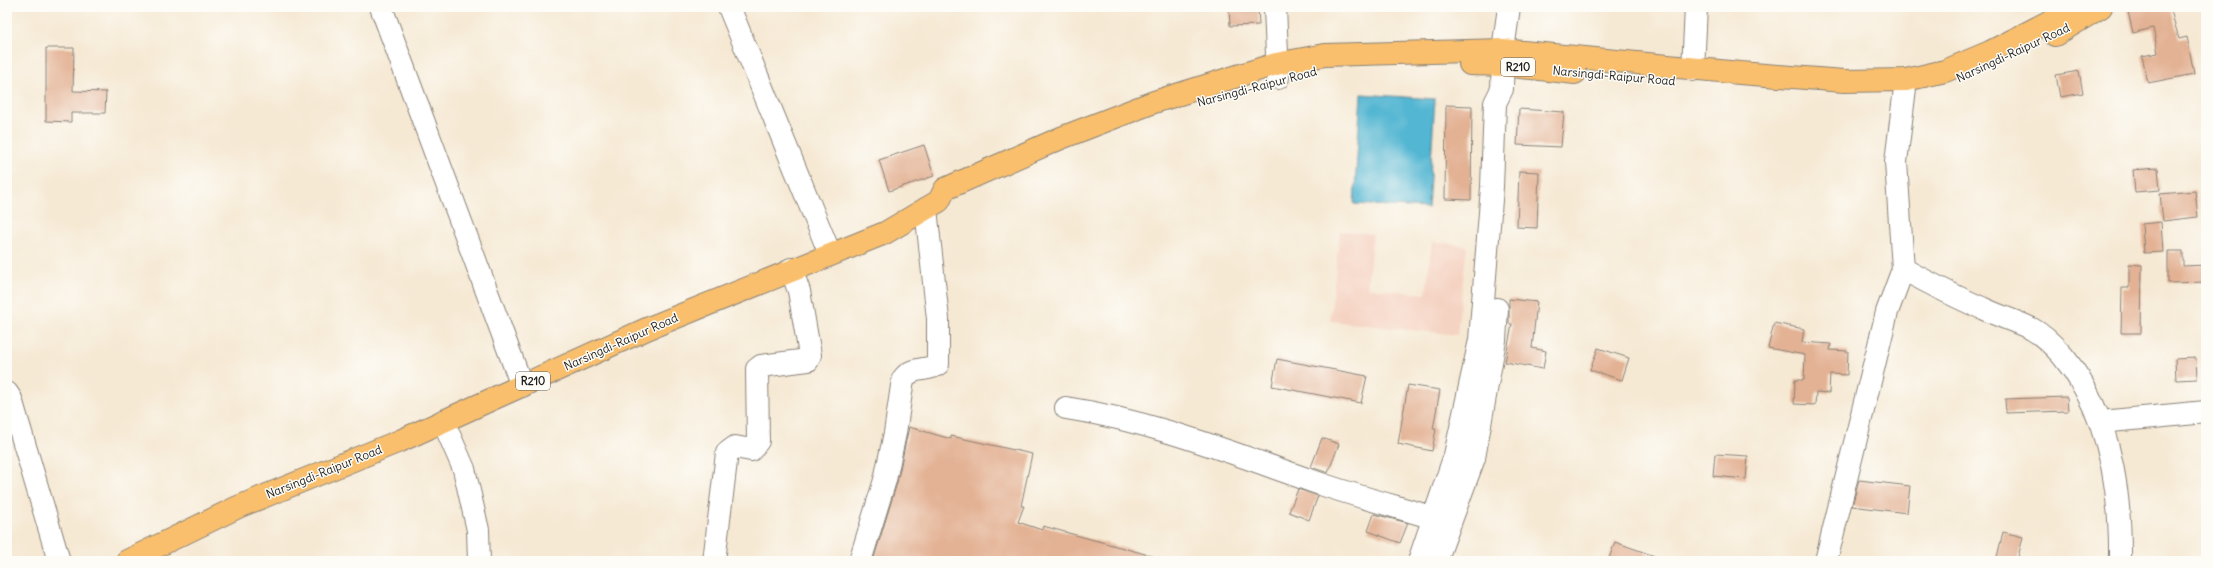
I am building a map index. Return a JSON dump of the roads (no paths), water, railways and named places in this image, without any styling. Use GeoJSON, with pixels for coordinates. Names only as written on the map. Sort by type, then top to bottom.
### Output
{"type":"FeatureCollection","features":[{"type":"Feature","properties":{"kind":"main road","name":"Narsingdi-Raipur Road"},"geometry":{"type":"LineString","coordinates":[[131,560],[238,508],[443,421],[649,328],[791,269],[884,233],[933,205],[945,189],[1061,138],[1154,102],[1277,71],[1324,55],[1503,57],[1844,81],[1905,87],[1990,52],[2060,16],[2073,7]]}},
{"type":"Feature","properties":{"kind":"main road","name":"Narsingdi-Raipur Road"},"geometry":{"type":"LineString","coordinates":[[1503,57],[1739,88],[1844,95],[1905,87],[1949,84],[1989,68],[2069,28],[2101,7]]}},
{"type":"Feature","properties":{"kind":"street"},"geometry":{"type":"LineString","coordinates":[[381,7],[522,386]]}},
{"type":"Feature","properties":{"kind":"street"},"geometry":{"type":"LineString","coordinates":[[728,7],[830,254]]}},
{"type":"Feature","properties":{"kind":"street"},"geometry":{"type":"LineString","coordinates":[[1274,7],[1277,71]]}},
{"type":"Feature","properties":{"kind":"street"},"geometry":{"type":"LineString","coordinates":[[1436,561],[1474,458],[1495,340],[1506,184],[1507,102],[1502,89],[1503,57],[1509,7]]}},
{"type":"Feature","properties":{"kind":"street"},"geometry":{"type":"LineString","coordinates":[[1693,70],[1696,7]]}},
{"type":"Feature","properties":{"kind":"street"},"geometry":{"type":"LineString","coordinates":[[1826,561],[1887,312],[1903,269],[1896,162],[1905,87]]}},
{"type":"Feature","properties":{"kind":"street"},"geometry":{"type":"LineString","coordinates":[[1419,561],[1455,455],[1480,340],[1492,187],[1495,103],[1502,89]]}},
{"type":"Feature","properties":{"kind":"street"},"geometry":{"type":"LineString","coordinates":[[860,561],[885,480],[895,433],[903,379],[916,370],[934,367],[938,364],[938,319],[933,205]]}},
{"type":"Feature","properties":{"kind":"street"},"geometry":{"type":"LineString","coordinates":[[714,561],[727,453],[734,446],[751,450],[758,441],[756,374],[758,369],[761,366],[801,363],[808,360],[810,355],[800,291],[791,269]]}},
{"type":"Feature","properties":{"kind":"street"},"geometry":{"type":"LineString","coordinates":[[1903,269],[1981,308],[2033,330],[2055,348],[2070,366],[2086,390],[2101,422],[2115,492],[2120,538],[2120,561]]}},
{"type":"Feature","properties":{"kind":"street"},"geometry":{"type":"LineString","coordinates":[[7,393],[11,399],[59,561]]}},
{"type":"Feature","properties":{"kind":"street"},"geometry":{"type":"LineString","coordinates":[[1066,408],[1094,412],[1205,443],[1315,482],[1434,518]]}},
{"type":"Feature","properties":{"kind":"street"},"geometry":{"type":"LineString","coordinates":[[2101,422],[2206,412]]}},
{"type":"Feature","properties":{"kind":"street"},"geometry":{"type":"LineString","coordinates":[[443,421],[464,469],[478,530],[479,561]]}},
{"type":"Feature","properties":{"kind":"water"},"geometry":{"type":"Polygon","coordinates":[[[1361,94],[1435,99],[1428,208],[1354,204],[1361,94]]]}}]}
